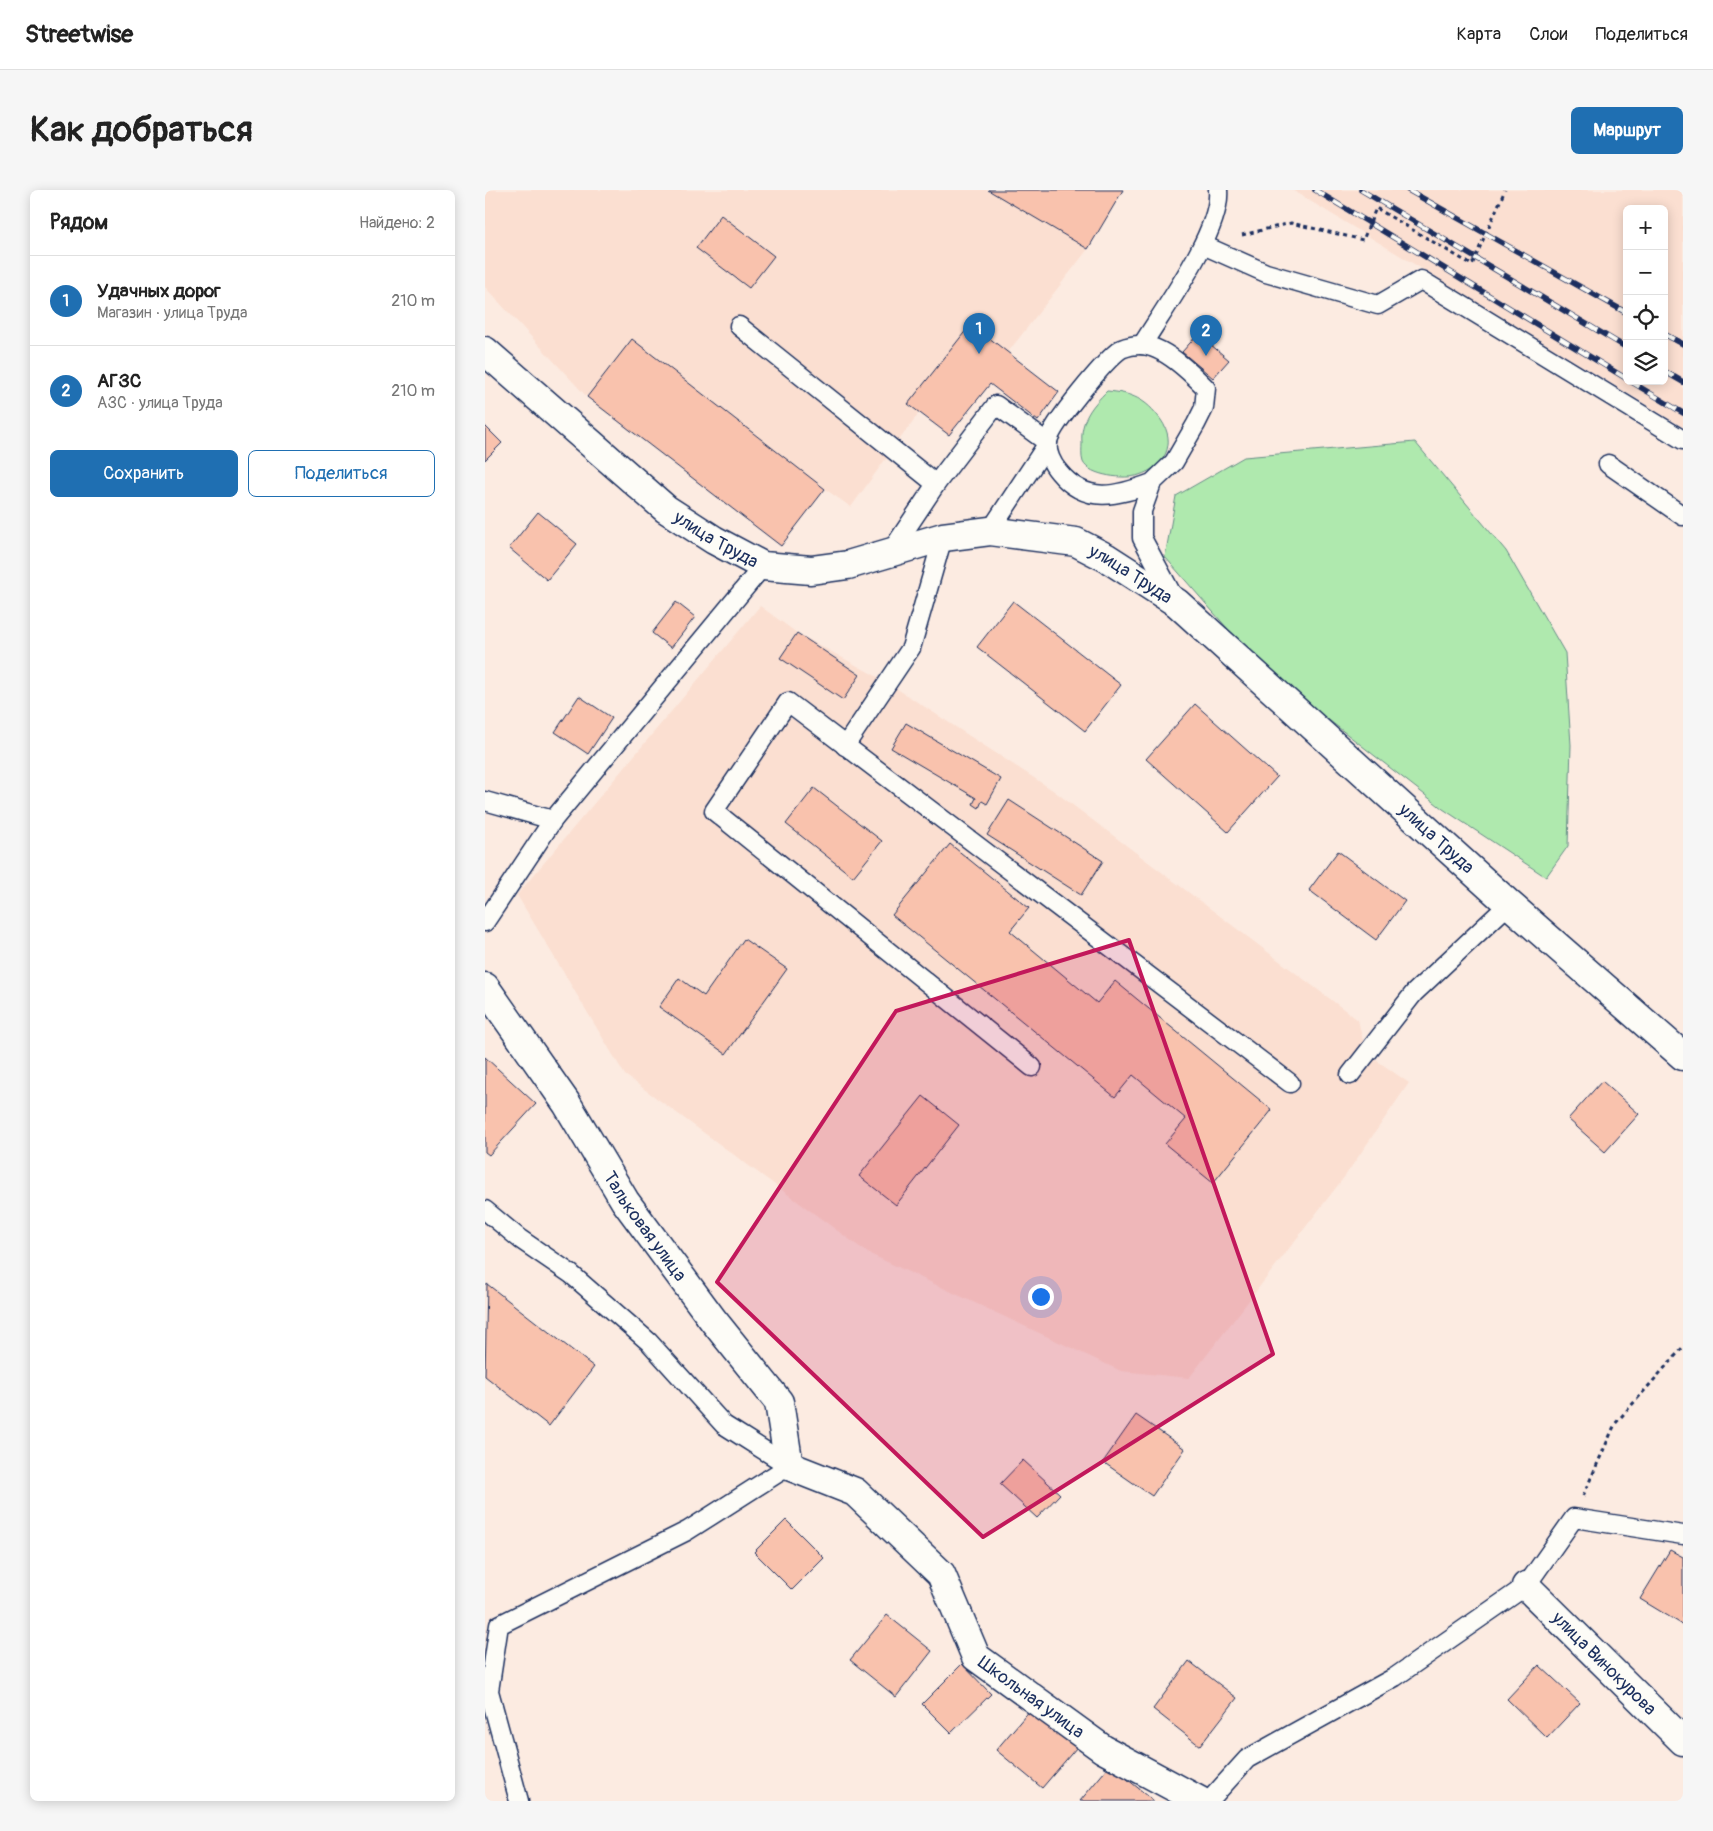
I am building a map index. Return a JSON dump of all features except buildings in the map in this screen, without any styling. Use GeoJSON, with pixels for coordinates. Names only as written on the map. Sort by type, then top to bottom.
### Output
{"type":"FeatureCollection","features":[{"type":"Feature","properties":{"kind":"main road","name":"улица Труда"},"geometry":{"type":"LineString","coordinates":[[485,351],[666,509],[714,540],[763,566],[811,570],[848,565],[943,537],[990,531],[1043,536],[1076,542],[1107,558],[1177,603],[1509,904],[1683,1056]]}},
{"type":"Feature","properties":{"kind":"main road","name":"Тальковая улица"},"geometry":{"type":"LineString","coordinates":[[485,987],[567,1104],[625,1201],[713,1320],[779,1402],[789,1466]]}},
{"type":"Feature","properties":{"kind":"main road","name":"Школьная улица"},"geometry":{"type":"LineString","coordinates":[[789,1466],[855,1492],[941,1574],[976,1656],[1103,1748],[1200,1801]]}},
{"type":"Feature","properties":{"kind":"main road","name":"улица Винокурова"},"geometry":{"type":"LineString","coordinates":[[1526,1586],[1683,1741]]}},
{"type":"Feature","properties":{"kind":"lane"},"geometry":{"type":"LineString","coordinates":[[1142,345],[1203,245],[1219,202],[1218,190]]}},
{"type":"Feature","properties":{"kind":"lane"},"geometry":{"type":"LineString","coordinates":[[1203,245],[1267,272],[1378,305],[1421,280],[1683,440]]}},
{"type":"Feature","properties":{"kind":"lane"},"geometry":{"type":"LineString","coordinates":[[739,326],[936,484]]}},
{"type":"Feature","properties":{"kind":"lane"},"geometry":{"type":"LineString","coordinates":[[890,553],[936,484],[996,405],[1048,443],[1051,463],[1065,480],[1078,490],[1101,496],[1122,494],[1152,483],[1174,462],[1204,408],[1206,388],[1177,361],[1142,345],[1123,348],[1107,362],[1052,429],[1048,443],[990,531]]}},
{"type":"Feature","properties":{"kind":"lane"},"geometry":{"type":"LineString","coordinates":[[1608,464],[1683,516]]}},
{"type":"Feature","properties":{"kind":"lane"},"geometry":{"type":"LineString","coordinates":[[1152,483],[1142,511],[1142,538],[1161,577],[1177,603]]}},
{"type":"Feature","properties":{"kind":"lane"},"geometry":{"type":"LineString","coordinates":[[845,746],[911,648],[943,537]]}},
{"type":"Feature","properties":{"kind":"lane"},"geometry":{"type":"LineString","coordinates":[[485,922],[553,820],[763,566]]}},
{"type":"Feature","properties":{"kind":"lane"},"geometry":{"type":"LineString","coordinates":[[1032,1067],[714,811],[788,702],[1289,1083]]}},
{"type":"Feature","properties":{"kind":"lane"},"geometry":{"type":"LineString","coordinates":[[485,801],[553,820]]}},
{"type":"Feature","properties":{"kind":"lane"},"geometry":{"type":"LineString","coordinates":[[1350,1075],[1414,992],[1509,904]]}},
{"type":"Feature","properties":{"kind":"lane"},"geometry":{"type":"LineString","coordinates":[[485,1210],[520,1239],[571,1274],[649,1342],[724,1426],[789,1466],[687,1531],[499,1625],[489,1690],[519,1801]]}},
{"type":"Feature","properties":{"kind":"lane"},"geometry":{"type":"LineString","coordinates":[[1209,1801],[1247,1759],[1395,1677],[1526,1586],[1574,1518],[1683,1535]]}},
{"type":"Feature","properties":{"kind":"path"},"geometry":{"type":"LineString","coordinates":[[1203,245],[1291,223],[1363,240],[1376,208],[1472,265],[1505,190]]}},
{"type":"Feature","properties":{"kind":"path"},"geometry":{"type":"LineString","coordinates":[[1574,1518],[1615,1424],[1683,1347]]}},
{"type":"Feature","properties":{"kind":"highlighted area"},"geometry":{"type":"Polygon","coordinates":[[[1129,940],[1273,1354],[983,1537],[717,1282],[896,1011],[1129,940]]]}},
{"type":"Feature","properties":{"kind":"shaded area"},"geometry":{"type":"Polygon","coordinates":[[[485,190],[1123,190],[1088,249],[978,391],[918,414],[851,507],[825,489],[781,546],[587,397],[485,287],[485,190]]]}},
{"type":"Feature","properties":{"kind":"shaded area"},"geometry":{"type":"Polygon","coordinates":[[[1292,190],[1683,190],[1683,427],[1292,190]]]}},
{"type":"Feature","properties":{"kind":"shaded area"},"geometry":{"type":"Polygon","coordinates":[[[760,606],[797,633],[885,681],[1054,791],[1358,1020],[1366,1053],[1409,1083],[1345,1176],[1189,1378],[1121,1371],[868,1253],[625,1075],[517,895],[760,606]]]}},
{"type":"Feature","properties":{"kind":"green space"},"geometry":{"type":"Polygon","coordinates":[[[1107,391],[1124,393],[1138,398],[1150,407],[1166,429],[1168,445],[1166,453],[1156,466],[1148,471],[1126,477],[1108,476],[1092,471],[1083,462],[1082,435],[1085,420],[1096,402],[1107,391]]]}},
{"type":"Feature","properties":{"kind":"green space"},"geometry":{"type":"Polygon","coordinates":[[[1415,442],[1506,551],[1565,653],[1571,745],[1568,846],[1546,877],[1443,809],[1262,668],[1165,557],[1176,496],[1244,457],[1415,442]]]}},
{"type":"Feature","properties":{"kind":"railway"},"geometry":{"type":"LineString","coordinates":[[1315,190],[1623,377]]}},
{"type":"Feature","properties":{"kind":"railway"},"geometry":{"type":"LineString","coordinates":[[1361,190],[1623,346]]}},
{"type":"Feature","properties":{"kind":"railway"},"geometry":{"type":"LineString","coordinates":[[1408,190],[1623,311]]}},
{"type":"Feature","properties":{"kind":"railway"},"geometry":{"type":"LineString","coordinates":[[1668,336],[1683,344]]}},
{"type":"Feature","properties":{"kind":"railway"},"geometry":{"type":"LineString","coordinates":[[1668,373],[1683,382]]}},
{"type":"Feature","properties":{"kind":"railway"},"geometry":{"type":"LineString","coordinates":[[1637,385],[1683,413]]}},
{"type":"Feature","properties":{"kind":"place","name":"Удачных дорог"},"geometry":{"type":"Point","coordinates":[979,354]}},
{"type":"Feature","properties":{"kind":"place","name":"АГЗС"},"geometry":{"type":"Point","coordinates":[1206,356]}}]}
